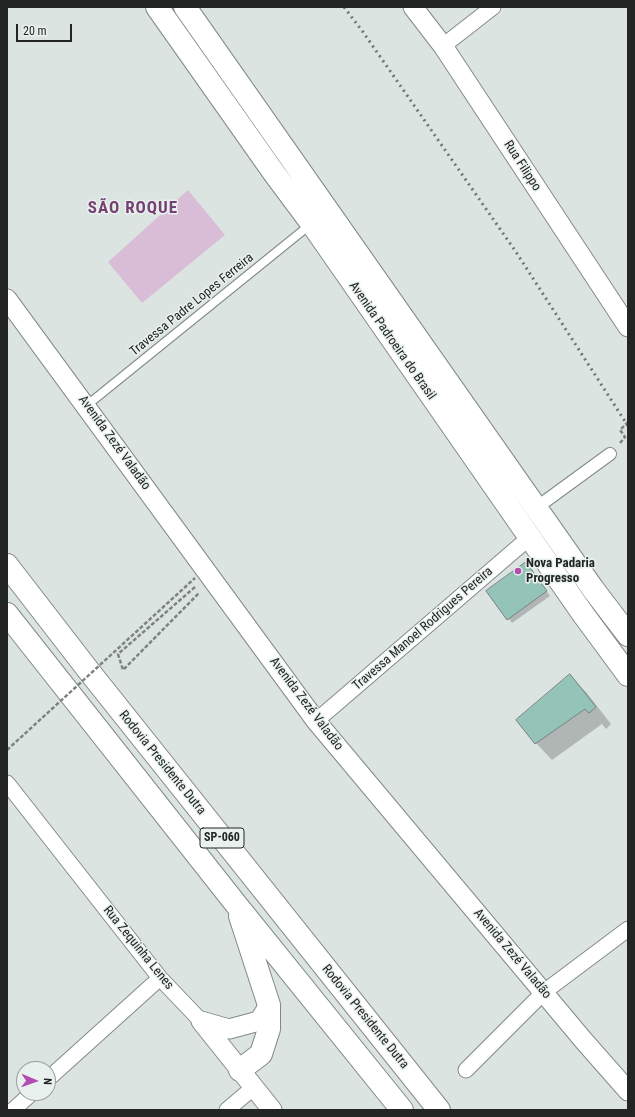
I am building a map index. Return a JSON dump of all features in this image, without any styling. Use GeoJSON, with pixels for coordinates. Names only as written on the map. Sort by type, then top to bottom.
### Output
{"type":"FeatureCollection","features":[{"type":"Feature","properties":{"kind":"main road","name":"Avenida Padroeira do Brasil"},"geometry":{"type":"LineString","coordinates":[[157,7],[274,173],[312,224],[583,614],[628,675]]}},
{"type":"Feature","properties":{"kind":"main road","name":"Avenida Padroeira do Brasil"},"geometry":{"type":"LineString","coordinates":[[185,7],[593,589],[628,635]]}},
{"type":"Feature","properties":{"kind":"main road","name":"Rodovia Presidente Dutra"},"geometry":{"type":"LineString","coordinates":[[7,565],[96,681],[439,1110]]}},
{"type":"Feature","properties":{"kind":"main road","name":"SP-060"},"geometry":{"type":"LineString","coordinates":[[7,614],[235,903],[402,1110]]}},
{"type":"Feature","properties":{"kind":"main road"},"geometry":{"type":"LineString","coordinates":[[235,903],[269,1005],[269,1029],[261,1054],[240,1070]]}},
{"type":"Feature","properties":{"kind":"street","name":"Rua Filippo"},"geometry":{"type":"LineString","coordinates":[[413,7],[443,46],[628,327]]}},
{"type":"Feature","properties":{"kind":"street"},"geometry":{"type":"LineString","coordinates":[[443,46],[492,7]]}},
{"type":"Feature","properties":{"kind":"street","name":"Avenida Zezé Valadão"},"geometry":{"type":"LineString","coordinates":[[7,299],[213,578],[316,721],[584,1041],[628,1091]]}},
{"type":"Feature","properties":{"kind":"street"},"geometry":{"type":"LineString","coordinates":[[536,508],[610,454]]}},
{"type":"Feature","properties":{"kind":"street","name":"Travessa Manoel Rodrigues Pereira"},"geometry":{"type":"LineString","coordinates":[[316,721],[530,537]]}},
{"type":"Feature","properties":{"kind":"street","name":"Rua Zequinha Lenes"},"geometry":{"type":"LineString","coordinates":[[7,783],[160,978],[200,1021],[272,1110]]}},
{"type":"Feature","properties":{"kind":"street"},"geometry":{"type":"LineString","coordinates":[[466,1070],[544,992],[628,929]]}},
{"type":"Feature","properties":{"kind":"street"},"geometry":{"type":"LineString","coordinates":[[56,1071],[160,978]]}},
{"type":"Feature","properties":{"kind":"street"},"geometry":{"type":"LineString","coordinates":[[200,1021],[230,1029],[259,1021],[269,1005]]}},
{"type":"Feature","properties":{"kind":"street"},"geometry":{"type":"LineString","coordinates":[[228,1110],[254,1087]]}},
{"type":"Feature","properties":{"kind":"street"},"geometry":{"type":"LineString","coordinates":[[13,1110],[23,1101]]}},
{"type":"Feature","properties":{"kind":"lane","name":"Travessa Padre Lopes Ferreira"},"geometry":{"type":"LineString","coordinates":[[86,406],[312,224]]}},
{"type":"Feature","properties":{"kind":"path"},"geometry":{"type":"LineString","coordinates":[[610,454],[625,437],[620,430],[628,422]]}},
{"type":"Feature","properties":{"kind":"path"},"geometry":{"type":"LineString","coordinates":[[7,750],[196,578],[200,584],[118,654],[123,670],[213,578]]}},
{"type":"Feature","properties":{"kind":"shaded area"},"geometry":{"type":"Polygon","coordinates":[[[188,190],[225,235],[142,303],[108,262],[188,190]]]}},
{"type":"Feature","properties":{"kind":"building"},"geometry":{"type":"Polygon","coordinates":[[[526,562],[547,591],[507,620],[486,591],[526,562]]]}},
{"type":"Feature","properties":{"kind":"building"},"geometry":{"type":"Polygon","coordinates":[[[570,674],[596,707],[589,713],[585,709],[535,744],[516,720],[570,674]]]}},
{"type":"Feature","properties":{"kind":"railway"},"geometry":{"type":"LineString","coordinates":[[344,7],[516,252],[628,426]]}},
{"type":"Feature","properties":{"kind":"place","name":"Nova Padaria Progresso"},"geometry":{"type":"Point","coordinates":[518,571]}},
{"type":"Feature","properties":{"kind":"district","name":"SÃO ROQUE"},"geometry":{"type":"Point","coordinates":[133,209]}}]}
